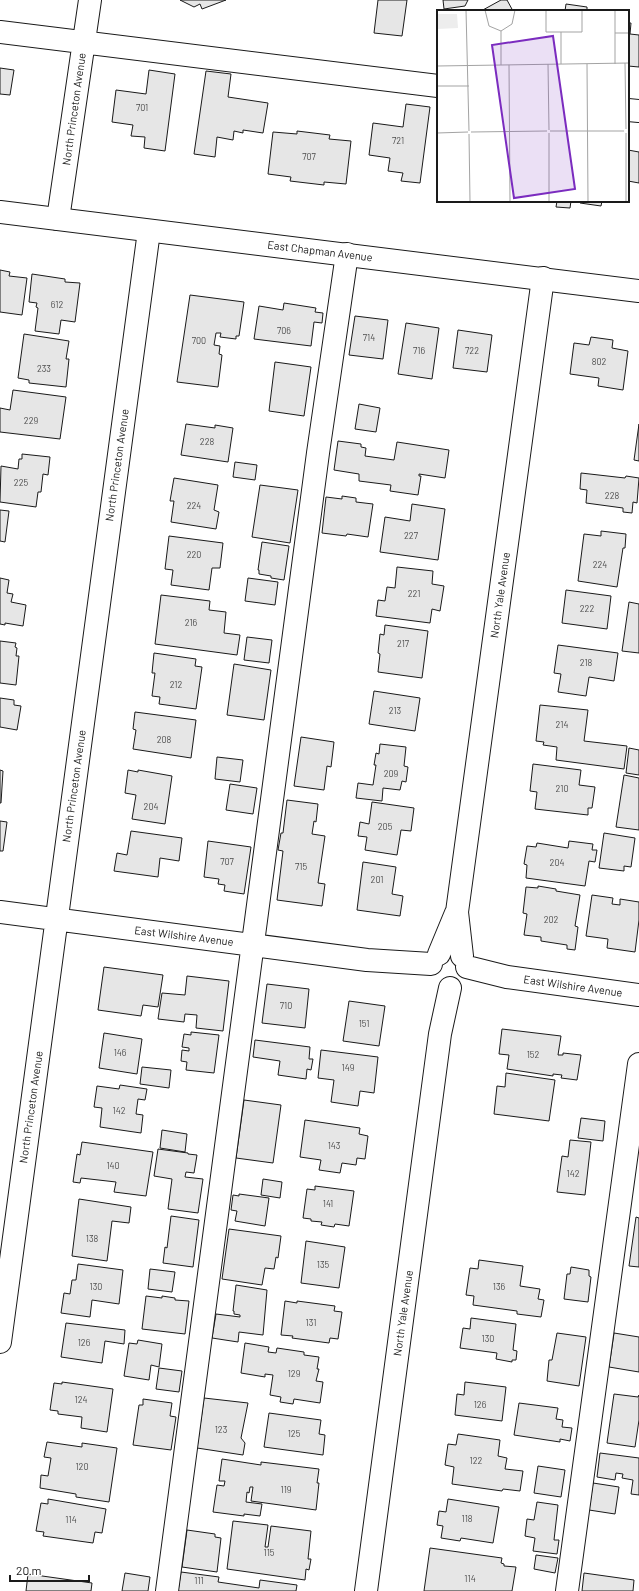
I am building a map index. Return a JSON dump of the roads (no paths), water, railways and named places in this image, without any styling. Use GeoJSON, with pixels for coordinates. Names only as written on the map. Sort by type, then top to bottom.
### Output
{"type":"FeatureCollection","features":[{"type":"Feature","properties":{"kind":"street","name":"North Princeton Avenue"},"geometry":{"type":"LineString","coordinates":[[58,219],[90,0]]}},
{"type":"Feature","properties":{"kind":"street"},"geometry":{"type":"LineString","coordinates":[[0,32],[437,86]]}},
{"type":"Feature","properties":{"kind":"street"},"geometry":{"type":"LineString","coordinates":[[629,110],[639,111]]}},
{"type":"Feature","properties":{"kind":"street","name":"East Chapman Avenue"},"geometry":{"type":"LineString","coordinates":[[0,212],[639,291]]}},
{"type":"Feature","properties":{"kind":"street","name":"North Princeton Avenue"},"geometry":{"type":"LineString","coordinates":[[0,1342],[149,231]]}},
{"type":"Feature","properties":{"kind":"street"},"geometry":{"type":"LineString","coordinates":[[167,1591],[318,453],[347,254]]}},
{"type":"Feature","properties":{"kind":"street","name":"North Yale Avenue"},"geometry":{"type":"LineString","coordinates":[[366,1591],[448,971],[543,278]]}},
{"type":"Feature","properties":{"kind":"street","name":"East Wilshire Avenue"},"geometry":{"type":"LineString","coordinates":[[0,912],[448,971],[506,977],[639,996]]}},
{"type":"Feature","properties":{"kind":"street"},"geometry":{"type":"LineString","coordinates":[[567,1591],[639,1064]]}}]}
